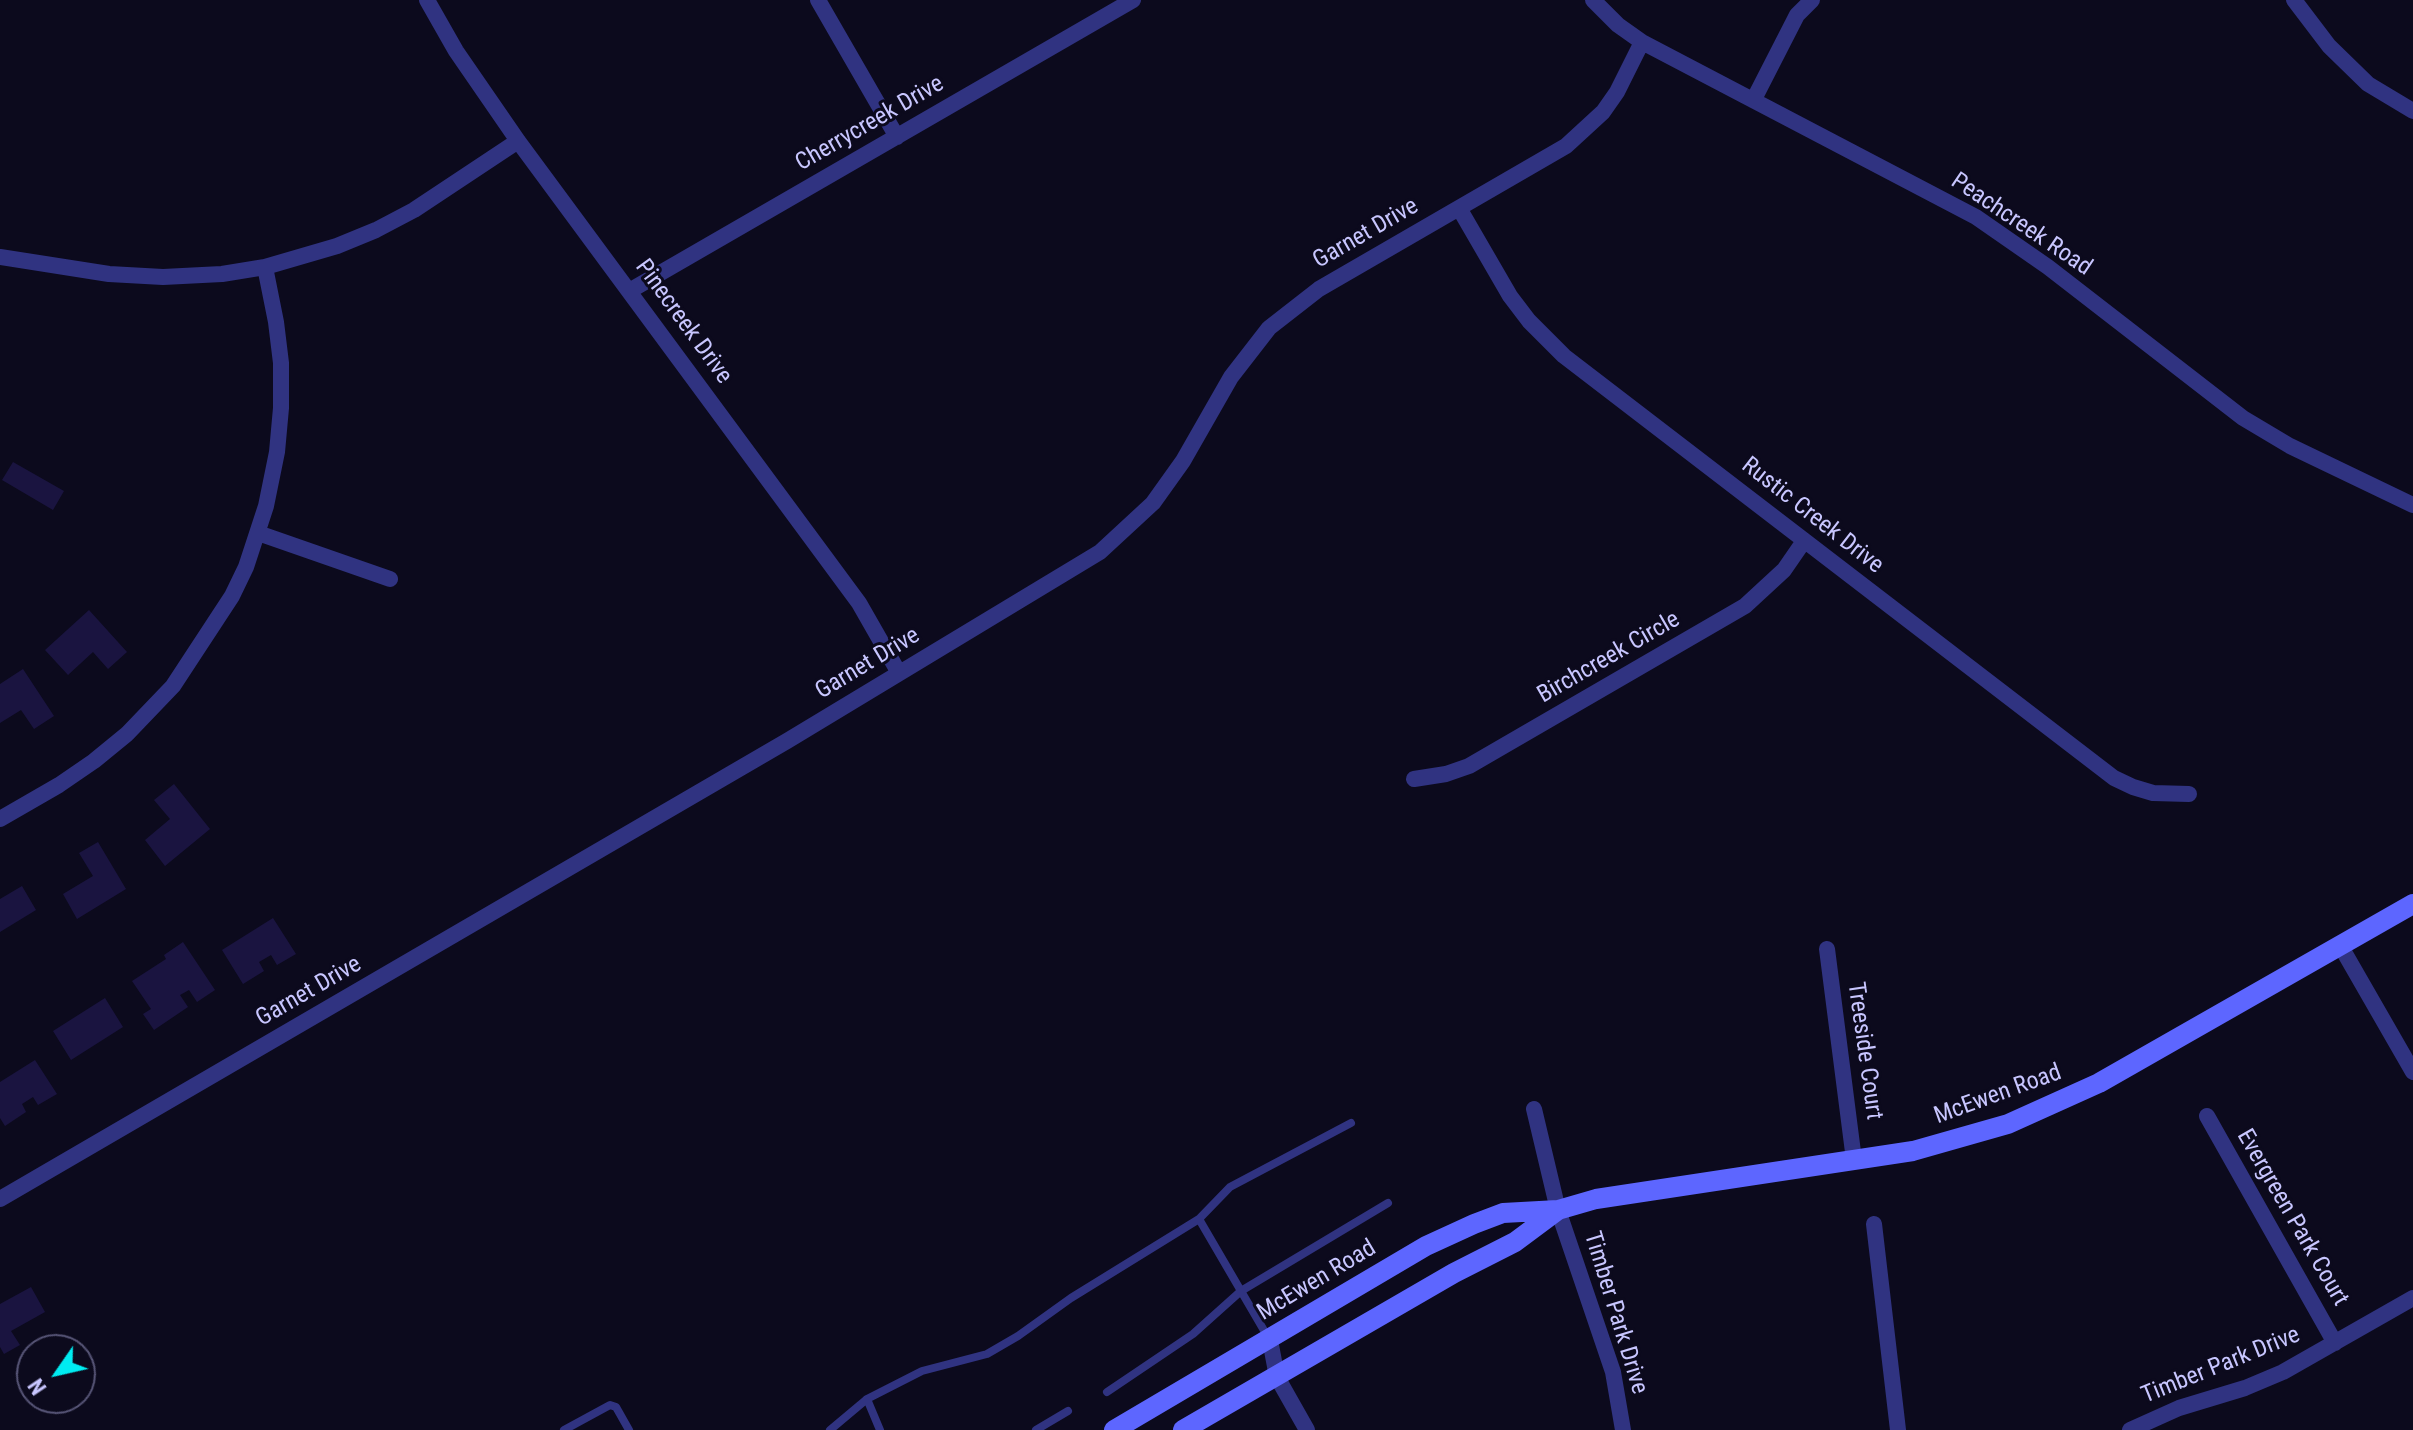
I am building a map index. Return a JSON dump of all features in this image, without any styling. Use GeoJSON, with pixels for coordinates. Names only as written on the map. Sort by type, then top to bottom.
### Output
{"type":"FeatureCollection","features":[{"type":"Feature","properties":{"kind":"street","name":"Pinecreek Drive"},"geometry":{"type":"LineString","coordinates":[[427,0],[456,51],[518,141],[631,290],[859,603],[899,673]]}},
{"type":"Feature","properties":{"kind":"street"},"geometry":{"type":"LineString","coordinates":[[818,0],[897,137]]}},
{"type":"Feature","properties":{"kind":"street","name":"Cherrycreek Drive"},"geometry":{"type":"LineString","coordinates":[[631,290],[1133,0]]}},
{"type":"Feature","properties":{"kind":"street","name":"Peachcreek Road"},"geometry":{"type":"LineString","coordinates":[[1593,0],[1618,25],[1642,42],[1976,217],[2048,267],[2243,418],[2301,452],[2413,505]]}},
{"type":"Feature","properties":{"kind":"street"},"geometry":{"type":"LineString","coordinates":[[1754,99],[1797,15],[1812,0]]}},
{"type":"Feature","properties":{"kind":"street"},"geometry":{"type":"LineString","coordinates":[[2294,0],[2329,46],[2368,84],[2413,111]]}},
{"type":"Feature","properties":{"kind":"street","name":"Garnet Drive"},"geometry":{"type":"LineString","coordinates":[[0,1199],[787,741],[1100,552],[1153,503],[1183,461],[1231,377],[1269,328],[1319,289],[1566,146],[1603,112],[1617,92],[1642,42]]}},
{"type":"Feature","properties":{"kind":"street"},"geometry":{"type":"LineString","coordinates":[[0,257],[109,274],[163,277],[222,274],[265,267],[337,246],[376,230],[414,210],[518,141]]}},
{"type":"Feature","properties":{"kind":"street","name":"Rustic Creek Drive"},"geometry":{"type":"LineString","coordinates":[[1459,208],[1510,296],[1551,344],[2114,778],[2153,793],[2189,794]]}},
{"type":"Feature","properties":{"kind":"street"},"geometry":{"type":"LineString","coordinates":[[0,819],[94,761],[157,704],[204,642],[232,596],[258,533],[277,452],[281,363],[265,267]]}},
{"type":"Feature","properties":{"kind":"street"},"geometry":{"type":"LineString","coordinates":[[258,533],[390,579]]}},
{"type":"Feature","properties":{"kind":"street","name":"Birchcreek Circle"},"geometry":{"type":"LineString","coordinates":[[1414,779],[1446,774],[1469,766],[1745,606],[1784,570],[1804,541]]}},
{"type":"Feature","properties":{"kind":"street","name":"McEwen Road"},"geometry":{"type":"LineString","coordinates":[[1114,1430],[1426,1246],[1503,1213],[1558,1210],[1596,1199],[1913,1151],[1961,1139],[2054,1105],[2099,1083],[2413,904]]}},
{"type":"Feature","properties":{"kind":"street"},"geometry":{"type":"LineString","coordinates":[[2340,945],[2413,1072]]}},
{"type":"Feature","properties":{"kind":"street","name":"Treeside Court"},"geometry":{"type":"LineString","coordinates":[[1827,949],[1854,1160]]}},
{"type":"Feature","properties":{"kind":"street","name":"Timber Park Drive"},"geometry":{"type":"LineString","coordinates":[[1534,1109],[1558,1210],[1613,1372],[1623,1430]]}},
{"type":"Feature","properties":{"kind":"street","name":"Evergreen Park Court"},"geometry":{"type":"LineString","coordinates":[[2207,1116],[2335,1343]]}},
{"type":"Feature","properties":{"kind":"street","name":"McEwen Road"},"geometry":{"type":"LineString","coordinates":[[1183,1430],[1454,1273],[1515,1242],[1558,1210]]}},
{"type":"Feature","properties":{"kind":"street"},"geometry":{"type":"LineString","coordinates":[[1874,1224],[1898,1430]]}},
{"type":"Feature","properties":{"kind":"street","name":"Timber Park Drive"},"geometry":{"type":"LineString","coordinates":[[2130,1430],[2179,1408],[2245,1388],[2283,1372],[2413,1298]]}},
{"type":"Feature","properties":{"kind":"street"},"geometry":{"type":"LineString","coordinates":[[1270,1340],[1277,1377],[1307,1430]]}},
{"type":"Feature","properties":{"kind":"lane"},"geometry":{"type":"LineString","coordinates":[[830,1430],[867,1399],[922,1371],[987,1354],[1018,1336],[1071,1298],[1199,1219],[1230,1187],[1351,1123]]}},
{"type":"Feature","properties":{"kind":"lane"},"geometry":{"type":"LineString","coordinates":[[1107,1392],[1193,1334],[1241,1291],[1388,1203]]}},
{"type":"Feature","properties":{"kind":"lane"},"geometry":{"type":"LineString","coordinates":[[1199,1219],[1270,1340]]}},
{"type":"Feature","properties":{"kind":"lane"},"geometry":{"type":"LineString","coordinates":[[867,1399],[880,1430]]}},
{"type":"Feature","properties":{"kind":"lane"},"geometry":{"type":"LineString","coordinates":[[564,1430],[610,1405],[616,1407],[629,1430]]}},
{"type":"Feature","properties":{"kind":"lane"},"geometry":{"type":"LineString","coordinates":[[1036,1430],[1068,1411]]}},
{"type":"Feature","properties":{"kind":"building"},"geometry":{"type":"Polygon","coordinates":[[[13,462],[64,491],[53,510],[2,480],[13,462]]]}},
{"type":"Feature","properties":{"kind":"building"},"geometry":{"type":"Polygon","coordinates":[[[89,610],[127,652],[108,669],[93,652],[68,675],[45,650],[89,610]]]}},
{"type":"Feature","properties":{"kind":"building"},"geometry":{"type":"Polygon","coordinates":[[[23,669],[54,716],[34,729],[21,710],[0,723],[0,684],[23,669]]]}},
{"type":"Feature","properties":{"kind":"building"},"geometry":{"type":"Polygon","coordinates":[[[174,784],[210,829],[165,866],[145,840],[170,819],[154,800],[174,784]]]}},
{"type":"Feature","properties":{"kind":"building"},"geometry":{"type":"Polygon","coordinates":[[[98,842],[126,889],[77,919],[63,894],[93,876],[79,853],[98,842]]]}},
{"type":"Feature","properties":{"kind":"building"},"geometry":{"type":"Polygon","coordinates":[[[22,886],[36,910],[0,932],[0,899],[22,886]]]}},
{"type":"Feature","properties":{"kind":"building"},"geometry":{"type":"Polygon","coordinates":[[[273,918],[296,954],[277,965],[271,955],[259,962],[264,971],[243,984],[222,950],[273,918]]]}},
{"type":"Feature","properties":{"kind":"building"},"geometry":{"type":"Polygon","coordinates":[[[183,942],[215,990],[197,1002],[189,990],[180,995],[188,1007],[154,1030],[143,1014],[151,1009],[132,981],[166,959],[164,955],[183,942]]]}},
{"type":"Feature","properties":{"kind":"building"},"geometry":{"type":"Polygon","coordinates":[[[105,998],[123,1027],[71,1060],[53,1031],[105,998]]]}},
{"type":"Feature","properties":{"kind":"building"},"geometry":{"type":"Polygon","coordinates":[[[35,1060],[57,1094],[38,1105],[33,1097],[22,1104],[26,1112],[5,1126],[0,1118],[0,1082],[35,1060]]]}},
{"type":"Feature","properties":{"kind":"building"},"geometry":{"type":"Polygon","coordinates":[[[31,1287],[45,1312],[11,1331],[16,1339],[16,1347],[4,1354],[0,1347],[0,1304],[31,1287]]]}}]}
